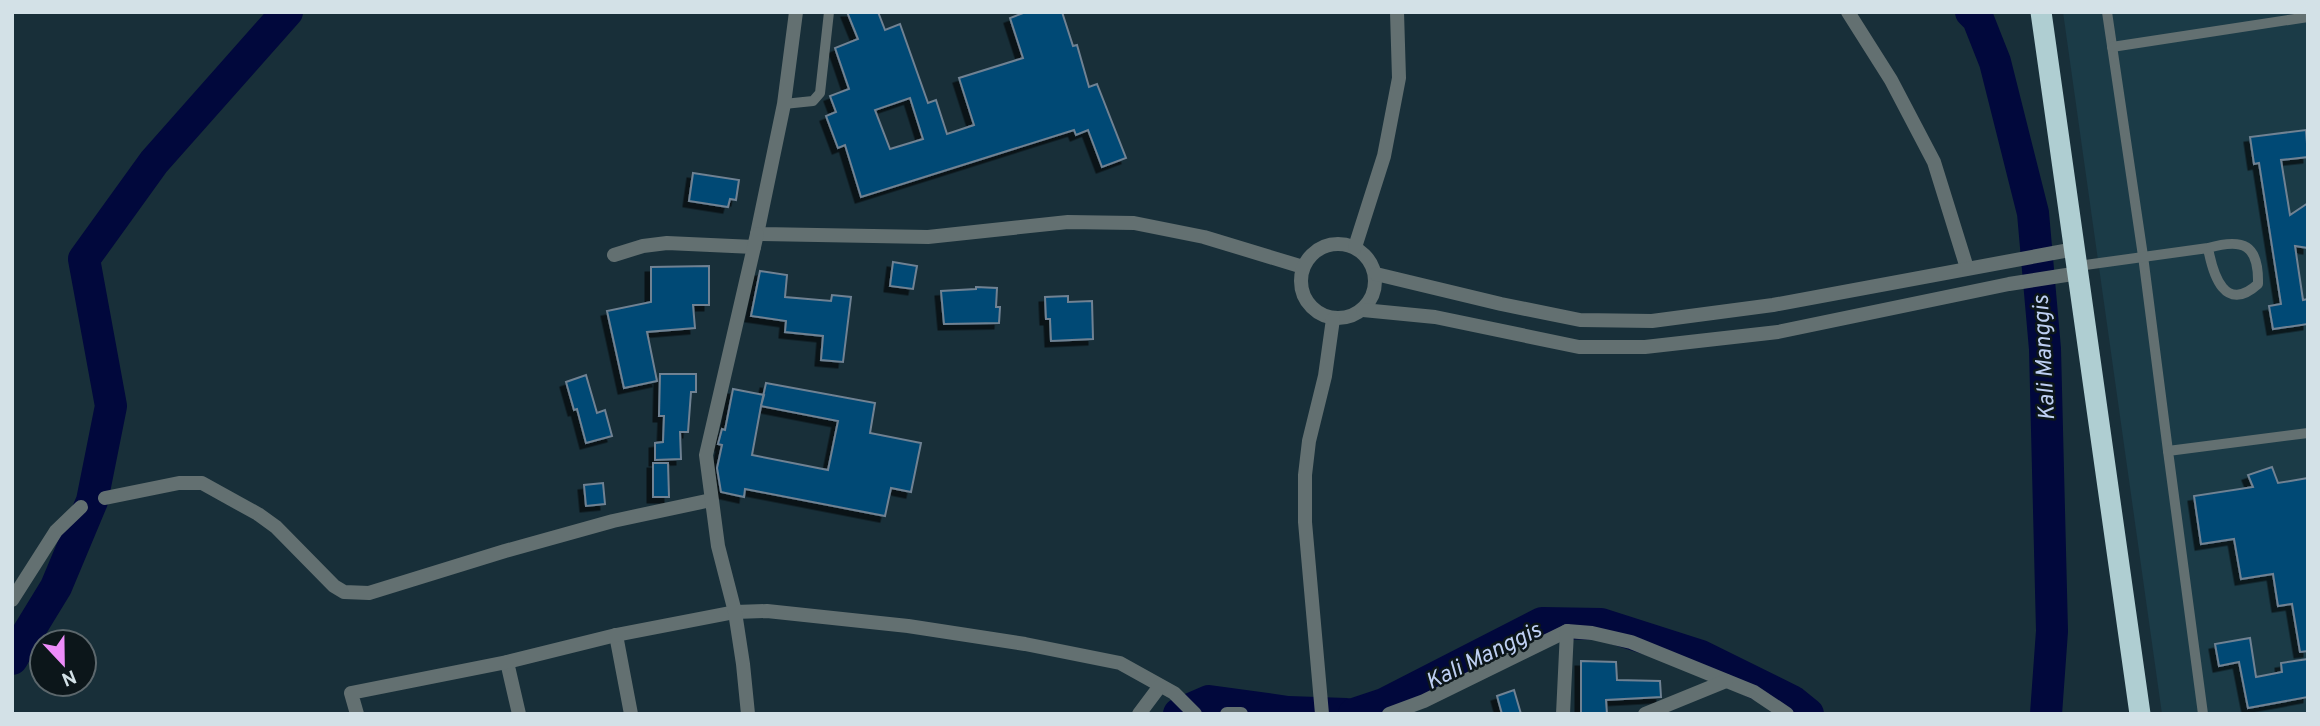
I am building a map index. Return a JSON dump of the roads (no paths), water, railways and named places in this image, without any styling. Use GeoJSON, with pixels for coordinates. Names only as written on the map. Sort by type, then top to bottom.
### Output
{"type":"FeatureCollection","features":[{"type":"Feature","properties":{"kind":"highway"},"geometry":{"type":"LineString","coordinates":[[2041,12],[2140,714]]}},
{"type":"Feature","properties":{"kind":"street"},"geometry":{"type":"LineString","coordinates":[[748,714],[735,612],[718,546],[706,455],[784,104],[796,12]]}},
{"type":"Feature","properties":{"kind":"street"},"geometry":{"type":"LineString","coordinates":[[1355,247],[1384,156],[1399,78],[1397,12]]}},
{"type":"Feature","properties":{"kind":"street"},"geometry":{"type":"LineString","coordinates":[[1848,12],[1891,80],[1934,162],[1968,268]]}},
{"type":"Feature","properties":{"kind":"street"},"geometry":{"type":"LineString","coordinates":[[614,255],[643,246],[667,243],[928,237],[1068,222],[1134,223],[1204,237],[1303,267]]}},
{"type":"Feature","properties":{"kind":"street"},"geometry":{"type":"LineString","coordinates":[[1331,244],[1355,247],[1372,263],[1376,274],[1374,294],[1363,310],[1354,316],[1333,319],[1322,315],[1305,300],[1301,278],[1303,267],[1319,249],[1331,244]]}},
{"type":"Feature","properties":{"kind":"street"},"geometry":{"type":"LineString","coordinates":[[1376,274],[1580,320],[1614,322],[1652,321],[1773,305],[2049,254],[2078,263]]}},
{"type":"Feature","properties":{"kind":"street"},"geometry":{"type":"LineString","coordinates":[[1363,310],[1435,317],[1579,347],[1645,347],[1778,332],[2052,276],[2078,263]]}},
{"type":"Feature","properties":{"kind":"street"},"geometry":{"type":"LineString","coordinates":[[1871,287],[1880,312]]}},
{"type":"Feature","properties":{"kind":"street"},"geometry":{"type":"LineString","coordinates":[[1322,714],[1306,522],[1305,475],[1309,441],[1325,376],[1333,319]]}},
{"type":"Feature","properties":{"kind":"street"},"geometry":{"type":"LineString","coordinates":[[105,498],[179,483],[202,483],[258,514],[276,527],[334,586],[344,592],[356,594],[384,589],[613,521],[711,500]]}},
{"type":"Feature","properties":{"kind":"street"},"geometry":{"type":"LineString","coordinates":[[12,600],[56,531],[81,507]]}},
{"type":"Feature","properties":{"kind":"street"},"geometry":{"type":"LineString","coordinates":[[356,714],[351,693],[507,663],[616,635],[735,612],[767,611],[908,626],[1025,644],[1121,663],[1174,694],[1195,714]]}},
{"type":"Feature","properties":{"kind":"street"},"geometry":{"type":"LineString","coordinates":[[1563,714],[1567,631]]}},
{"type":"Feature","properties":{"kind":"street"},"geometry":{"type":"LineString","coordinates":[[1389,714],[1424,701],[1567,631],[1592,632],[1631,642],[1754,691],[1787,714]]}},
{"type":"Feature","properties":{"kind":"street"},"geometry":{"type":"LineString","coordinates":[[616,635],[631,714]]}},
{"type":"Feature","properties":{"kind":"street"},"geometry":{"type":"LineString","coordinates":[[507,663],[519,714]]}},
{"type":"Feature","properties":{"kind":"street"},"geometry":{"type":"LineString","coordinates":[[1645,714],[1726,681]]}},
{"type":"Feature","properties":{"kind":"street"},"geometry":{"type":"LineString","coordinates":[[1139,714],[1160,686]]}},
{"type":"Feature","properties":{"kind":"street"},"geometry":{"type":"LineString","coordinates":[[1227,714],[1241,714]]}},
{"type":"Feature","properties":{"kind":"lane"},"geometry":{"type":"LineString","coordinates":[[784,104],[813,101],[820,93],[829,12]]}},
{"type":"Feature","properties":{"kind":"lane"},"geometry":{"type":"LineString","coordinates":[[2107,12],[2143,256],[2203,714]]}},
{"type":"Feature","properties":{"kind":"lane"},"geometry":{"type":"LineString","coordinates":[[2112,47],[2308,17]]}},
{"type":"Feature","properties":{"kind":"lane"},"geometry":{"type":"LineString","coordinates":[[2078,263],[2239,243],[2249,247],[2256,260],[2258,284],[2239,295],[2228,293],[2221,288],[2215,279],[2208,248]]}},
{"type":"Feature","properties":{"kind":"lane"},"geometry":{"type":"LineString","coordinates":[[2168,451],[2308,433]]}},
{"type":"Feature","properties":{"kind":"waterway"},"geometry":{"type":"LineString","coordinates":[[12,659],[56,587],[92,501],[111,406],[84,259],[154,162],[287,12]]}},
{"type":"Feature","properties":{"kind":"waterway","name":"Kali Manggis"},"geometry":{"type":"LineString","coordinates":[[1971,12],[1978,19],[1995,62],[2033,213],[2045,349],[2052,631],[2046,714]]}},
{"type":"Feature","properties":{"kind":"waterway","name":"Kali Manggis"},"geometry":{"type":"LineString","coordinates":[[1354,714],[1384,704],[1542,623],[1601,624],[1701,656],[1792,701],[1808,714]]}},
{"type":"Feature","properties":{"kind":"waterway","name":"Kali Manggis"},"geometry":{"type":"LineString","coordinates":[[1179,714],[1209,701],[1288,712],[1346,714]]}}]}
